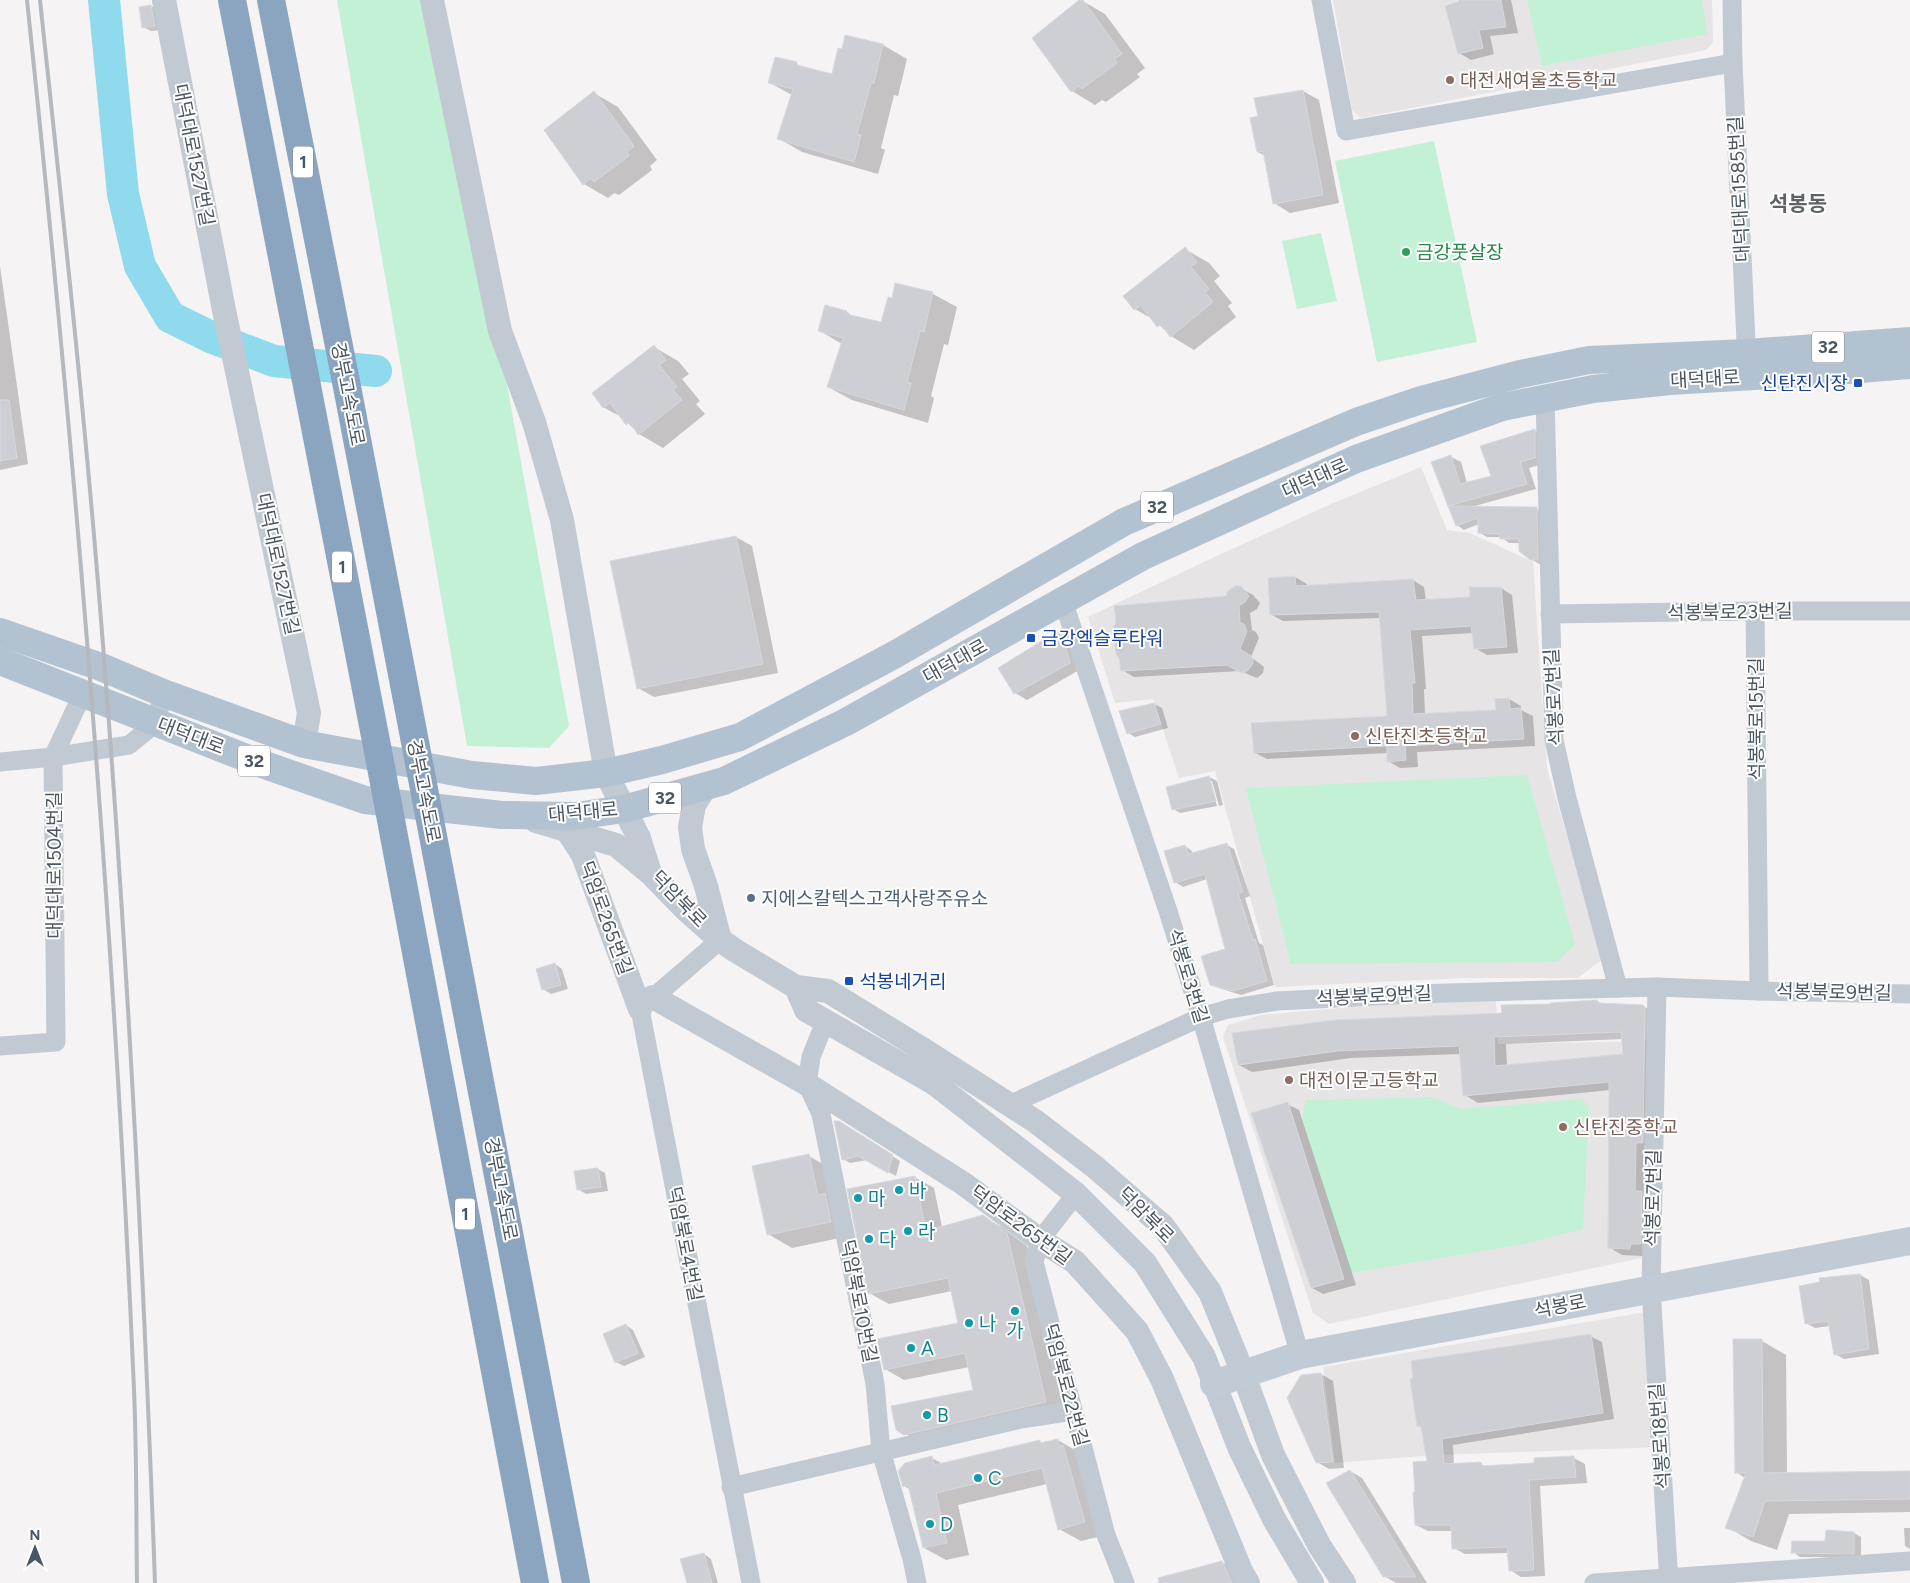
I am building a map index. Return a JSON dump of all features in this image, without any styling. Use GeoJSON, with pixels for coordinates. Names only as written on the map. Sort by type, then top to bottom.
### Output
{"type":"FeatureCollection","features":[{"type":"Feature","properties":{"kind":"highway","name":"경부고속도로"},"geometry":{"type":"LineString","coordinates":[[232,0],[396,845],[535,1583]]}},
{"type":"Feature","properties":{"kind":"highway","name":"경부고속도로"},"geometry":{"type":"LineString","coordinates":[[271,0],[576,1583]]}},
{"type":"Feature","properties":{"kind":"main road","name":"대덕대로"},"geometry":{"type":"LineString","coordinates":[[0,661],[156,723],[365,800],[520,816],[576,816],[624,809],[724,781],[846,722],[1143,556],[1356,459],[1502,407],[1593,389],[1670,381],[1747,365],[1910,341]]}},
{"type":"Feature","properties":{"kind":"main road","name":"대덕대로"},"geometry":{"type":"LineString","coordinates":[[0,632],[100,667],[163,693],[304,744],[472,775],[536,781],[606,773],[662,760],[740,737],[894,655],[1124,522],[1356,422],[1421,400],[1520,374],[1589,360],[1747,365],[1910,365]]}},
{"type":"Feature","properties":{"kind":"main road","name":"석봉로"},"geometry":{"type":"LineString","coordinates":[[1214,1384],[1300,1356],[1651,1288],[1910,1241]]}},
{"type":"Feature","properties":{"kind":"street","name":"대덕대로1527번길"},"geometry":{"type":"LineString","coordinates":[[164,0],[224,310],[309,713],[304,744]]}},
{"type":"Feature","properties":{"kind":"street","name":"덕암북로"},"geometry":{"type":"LineString","coordinates":[[432,0],[500,331],[534,422],[562,520],[606,773],[639,838],[650,873],[720,940],[796,987],[828,991],[1009,1105],[1095,1167],[1163,1226],[1210,1292],[1244,1373],[1273,1455],[1319,1545],[1344,1583]]}},
{"type":"Feature","properties":{"kind":"street"},"geometry":{"type":"LineString","coordinates":[[1320,0],[1346,131],[1733,63]]}},
{"type":"Feature","properties":{"kind":"street","name":"대덕대로1585번길"},"geometry":{"type":"LineString","coordinates":[[1732,0],[1733,63],[1747,365]]}},
{"type":"Feature","properties":{"kind":"street","name":"석봉로7번길"},"geometry":{"type":"LineString","coordinates":[[1546,398],[1554,740],[1567,798],[1618,988]]}},
{"type":"Feature","properties":{"kind":"street","name":"석봉로3번길"},"geometry":{"type":"LineString","coordinates":[[1063,601],[1168,911],[1300,1356]]}},
{"type":"Feature","properties":{"kind":"street","name":"석봉북로15번길"},"geometry":{"type":"LineString","coordinates":[[1755,611],[1757,828]]}},
{"type":"Feature","properties":{"kind":"street","name":"석봉북로23번길"},"geometry":{"type":"LineString","coordinates":[[1550,614],[1910,611]]}},
{"type":"Feature","properties":{"kind":"street","name":"대덕대로1504번길"},"geometry":{"type":"LineString","coordinates":[[0,1046],[56,1042],[53,758],[83,693]]}},
{"type":"Feature","properties":{"kind":"street"},"geometry":{"type":"LineString","coordinates":[[0,762],[53,758],[129,745],[156,723],[163,693]]}},
{"type":"Feature","properties":{"kind":"street"},"geometry":{"type":"LineString","coordinates":[[646,1003],[720,940],[694,849],[690,827],[694,805],[706,786]]}},
{"type":"Feature","properties":{"kind":"street"},"geometry":{"type":"LineString","coordinates":[[520,816],[616,845],[650,873]]}},
{"type":"Feature","properties":{"kind":"street","name":"석봉북로9번길"},"geometry":{"type":"LineString","coordinates":[[1757,828],[1759,991]]}},
{"type":"Feature","properties":{"kind":"street","name":"덕암로265번길"},"geometry":{"type":"LineString","coordinates":[[567,830],[583,855],[646,1003],[807,1084],[964,1184],[1040,1240],[1074,1262],[1137,1332],[1162,1379],[1241,1572],[1248,1583]]}},
{"type":"Feature","properties":{"kind":"street","name":"덕암북로"},"geometry":{"type":"LineString","coordinates":[[796,987],[806,1010],[934,1083],[1076,1194],[1145,1263],[1204,1357],[1239,1447],[1274,1519],[1312,1583]]}},
{"type":"Feature","properties":{"kind":"street","name":"석봉로7번길"},"geometry":{"type":"LineString","coordinates":[[1651,1288],[1657,987]]}},
{"type":"Feature","properties":{"kind":"street","name":"석봉북로9번길"},"geometry":{"type":"LineString","coordinates":[[1009,1105],[1201,1017],[1228,1009],[1277,1001],[1415,994],[1657,987],[1910,994]]}},
{"type":"Feature","properties":{"kind":"street","name":"덕암북로4번길"},"geometry":{"type":"LineString","coordinates":[[646,1003],[731,1487],[751,1583]]}},
{"type":"Feature","properties":{"kind":"street"},"geometry":{"type":"LineString","coordinates":[[807,1084],[811,1057],[825,1022]]}},
{"type":"Feature","properties":{"kind":"street","name":"덕암북로10번길"},"geometry":{"type":"LineString","coordinates":[[807,1084],[821,1114],[875,1384],[881,1451],[917,1583]]}},
{"type":"Feature","properties":{"kind":"street","name":"덕암북로22번길"},"geometry":{"type":"LineString","coordinates":[[1076,1194],[1040,1240],[1034,1262],[1106,1535],[1125,1583]]}},
{"type":"Feature","properties":{"kind":"street","name":"석봉로18번길"},"geometry":{"type":"LineString","coordinates":[[1651,1288],[1669,1580]]}},
{"type":"Feature","properties":{"kind":"street"},"geometry":{"type":"LineString","coordinates":[[731,1487],[1021,1419],[1073,1411]]}},
{"type":"Feature","properties":{"kind":"street"},"geometry":{"type":"LineString","coordinates":[[1594,1583],[1669,1580],[1910,1561]]}},
{"type":"Feature","properties":{"kind":"shaded area","name":"대전새여울초등학교"},"geometry":{"type":"Polygon","coordinates":[[[1333,0],[1712,0],[1713,42],[1706,50],[1361,118],[1352,110],[1333,0]]]}},
{"type":"Feature","properties":{"kind":"shaded area","name":"신탄진초등학교"},"geometry":{"type":"Polygon","coordinates":[[[1421,467],[1447,530],[1470,533],[1533,562],[1547,769],[1604,958],[1578,978],[1464,978],[1275,987],[1215,771],[1179,778],[1153,699],[1115,703],[1088,617],[1331,504],[1421,467]]]}},
{"type":"Feature","properties":{"kind":"shaded area"},"geometry":{"type":"Polygon","coordinates":[[[1496,1000],[1498,1044],[1651,1041],[1655,1255],[1329,1324],[1313,1313],[1223,1037],[1228,1025],[1261,1015],[1364,1006],[1496,1000]]]}},
{"type":"Feature","properties":{"kind":"shaded area"},"geometry":{"type":"Polygon","coordinates":[[[1657,1310],[1662,1447],[1435,1455],[1335,1463],[1323,1367],[1657,1310]]]}},
{"type":"Feature","properties":{"kind":"green space"},"geometry":{"type":"Polygon","coordinates":[[[337,0],[428,0],[474,238],[507,385],[569,726],[549,748],[467,746],[337,0]]]}},
{"type":"Feature","properties":{"kind":"green space"},"geometry":{"type":"Polygon","coordinates":[[[1527,0],[1702,0],[1707,34],[1542,66],[1527,0]]]}},
{"type":"Feature","properties":{"kind":"green space","name":"금강풋살장"},"geometry":{"type":"Polygon","coordinates":[[[1434,141],[1477,342],[1377,362],[1335,161],[1434,141]]]}},
{"type":"Feature","properties":{"kind":"green space"},"geometry":{"type":"Polygon","coordinates":[[[1321,233],[1337,301],[1297,309],[1282,241],[1321,233]]]}},
{"type":"Feature","properties":{"kind":"green space"},"geometry":{"type":"Polygon","coordinates":[[[1527,775],[1575,944],[1557,962],[1291,964],[1246,788],[1527,775]]]}},
{"type":"Feature","properties":{"kind":"green space"},"geometry":{"type":"Polygon","coordinates":[[[1431,1097],[1462,1109],[1582,1099],[1589,1106],[1583,1229],[1520,1245],[1351,1273],[1302,1118],[1306,1100],[1431,1097]]]}},
{"type":"Feature","properties":{"kind":"building"},"geometry":{"type":"Polygon","coordinates":[[[1079,0],[1083,0],[1122,54],[1114,59],[1117,63],[1082,89],[1079,86],[1071,92],[1032,38],[1079,0]]]}},
{"type":"Feature","properties":{"kind":"building"},"geometry":{"type":"Polygon","coordinates":[[[1463,0],[1501,0],[1506,27],[1479,30],[1483,48],[1458,54],[1445,6],[1463,0]]]}},
{"type":"Feature","properties":{"kind":"building"},"geometry":{"type":"Polygon","coordinates":[[[151,5],[155,26],[142,28],[139,7],[151,5]]]}},
{"type":"Feature","properties":{"kind":"building"},"geometry":{"type":"Polygon","coordinates":[[[845,35],[883,44],[874,83],[871,83],[857,134],[861,135],[854,162],[777,139],[793,89],[768,83],[775,57],[832,74],[838,48],[842,49],[845,35]]]}},
{"type":"Feature","properties":{"kind":"building"},"geometry":{"type":"Polygon","coordinates":[[[1303,90],[1323,195],[1273,204],[1263,151],[1257,152],[1250,118],[1258,116],[1254,98],[1303,90]]]}},
{"type":"Feature","properties":{"kind":"building"},"geometry":{"type":"Polygon","coordinates":[[[594,91],[634,146],[627,152],[629,156],[594,182],[591,178],[583,185],[544,130],[594,91]]]}},
{"type":"Feature","properties":{"kind":"building"},"geometry":{"type":"Polygon","coordinates":[[[1185,247],[1197,262],[1191,267],[1209,289],[1205,292],[1213,302],[1170,337],[1161,324],[1157,327],[1141,305],[1134,310],[1123,296],[1185,247]]]}},
{"type":"Feature","properties":{"kind":"building"},"geometry":{"type":"Polygon","coordinates":[[[895,283],[933,292],[924,332],[920,331],[907,382],[911,383],[904,410],[827,387],[843,338],[818,331],[825,305],[847,311],[846,314],[881,322],[888,297],[892,298],[895,283]]]}},
{"type":"Feature","properties":{"kind":"building"},"geometry":{"type":"Polygon","coordinates":[[[654,345],[666,360],[659,365],[677,387],[673,390],[682,400],[638,435],[630,422],[626,425],[610,403],[603,408],[592,393],[654,345]]]}},
{"type":"Feature","properties":{"kind":"building"},"geometry":{"type":"Polygon","coordinates":[[[0,400],[9,400],[17,458],[0,461],[0,400]]]}},
{"type":"Feature","properties":{"kind":"building"},"geometry":{"type":"Polygon","coordinates":[[[1535,429],[1535,458],[1520,462],[1527,484],[1448,506],[1431,462],[1451,455],[1460,484],[1491,476],[1480,446],[1535,429]]]}},
{"type":"Feature","properties":{"kind":"building"},"geometry":{"type":"Polygon","coordinates":[[[1448,506],[1537,507],[1538,560],[1530,560],[1519,551],[1519,539],[1500,539],[1499,534],[1478,533],[1478,518],[1456,526],[1448,506]]]}},
{"type":"Feature","properties":{"kind":"building"},"geometry":{"type":"Polygon","coordinates":[[[736,536],[763,664],[637,689],[610,561],[736,536]]]}},
{"type":"Feature","properties":{"kind":"building"},"geometry":{"type":"Polygon","coordinates":[[[1295,576],[1296,586],[1413,579],[1416,600],[1470,597],[1469,587],[1501,587],[1507,647],[1474,649],[1471,626],[1410,630],[1415,683],[1412,683],[1413,714],[1496,710],[1495,699],[1509,698],[1510,709],[1521,708],[1524,739],[1405,746],[1406,760],[1387,762],[1387,746],[1254,753],[1251,723],[1387,716],[1379,612],[1270,615],[1268,578],[1295,576]]]}},
{"type":"Feature","properties":{"kind":"building"},"geometry":{"type":"Polygon","coordinates":[[[1235,586],[1241,586],[1249,596],[1239,606],[1240,622],[1244,624],[1247,631],[1240,649],[1253,659],[1253,663],[1244,673],[1227,665],[1121,671],[1119,658],[1116,654],[1113,628],[1116,622],[1114,606],[1226,596],[1228,591],[1235,586]]]}},
{"type":"Feature","properties":{"kind":"building"},"geometry":{"type":"Polygon","coordinates":[[[1061,629],[1070,663],[1014,694],[998,668],[1061,629]]]}},
{"type":"Feature","properties":{"kind":"building"},"geometry":{"type":"Polygon","coordinates":[[[1154,703],[1161,724],[1127,734],[1119,711],[1154,703]]]}},
{"type":"Feature","properties":{"kind":"building"},"geometry":{"type":"Polygon","coordinates":[[[1209,776],[1216,801],[1172,810],[1166,787],[1209,776]]]}},
{"type":"Feature","properties":{"kind":"building"},"geometry":{"type":"Polygon","coordinates":[[[1227,843],[1243,892],[1238,893],[1253,940],[1255,939],[1267,981],[1233,991],[1210,985],[1201,956],[1225,949],[1205,874],[1174,883],[1164,851],[1185,845],[1188,854],[1227,843]]]}},
{"type":"Feature","properties":{"kind":"building"},"geometry":{"type":"Polygon","coordinates":[[[555,963],[561,985],[542,990],[536,969],[555,963]]]}},
{"type":"Feature","properties":{"kind":"building"},"geometry":{"type":"Polygon","coordinates":[[[1597,1000],[1598,1003],[1643,1005],[1645,1007],[1643,1143],[1636,1143],[1635,1191],[1642,1191],[1641,1244],[1631,1244],[1630,1249],[1608,1248],[1609,1082],[1463,1096],[1459,1046],[1337,1051],[1238,1065],[1232,1033],[1335,1020],[1502,1013],[1501,1005],[1597,1000]],[[1621,1032],[1494,1037],[1495,1066],[1623,1054],[1621,1032]]]}},
{"type":"Feature","properties":{"kind":"building"},"geometry":{"type":"Polygon","coordinates":[[[1288,1102],[1344,1279],[1311,1288],[1251,1113],[1288,1102]]]}},
{"type":"Feature","properties":{"kind":"building"},"geometry":{"type":"Polygon","coordinates":[[[834,1121],[839,1121],[893,1155],[888,1173],[858,1156],[842,1160],[834,1121]]]}},
{"type":"Feature","properties":{"kind":"building"},"geometry":{"type":"Polygon","coordinates":[[[809,1154],[818,1195],[825,1193],[831,1222],[767,1235],[752,1166],[809,1154]]]}},
{"type":"Feature","properties":{"kind":"building"},"geometry":{"type":"Polygon","coordinates":[[[598,1168],[601,1187],[577,1190],[574,1171],[598,1168]]]}},
{"type":"Feature","properties":{"kind":"building"},"geometry":{"type":"Polygon","coordinates":[[[915,1176],[926,1231],[983,1215],[1007,1233],[1046,1402],[904,1435],[896,1430],[891,1406],[973,1390],[965,1353],[884,1370],[877,1339],[958,1323],[948,1278],[868,1294],[847,1189],[915,1176]]]}},
{"type":"Feature","properties":{"kind":"building"},"geometry":{"type":"Polygon","coordinates":[[[1860,1274],[1869,1349],[1834,1355],[1828,1321],[1805,1324],[1799,1286],[1820,1282],[1819,1278],[1860,1274]]]}},
{"type":"Feature","properties":{"kind":"building"},"geometry":{"type":"Polygon","coordinates":[[[626,1324],[638,1353],[615,1363],[603,1334],[626,1324]]]}},
{"type":"Feature","properties":{"kind":"building"},"geometry":{"type":"Polygon","coordinates":[[[1591,1334],[1603,1413],[1442,1439],[1444,1464],[1481,1462],[1482,1466],[1534,1463],[1534,1458],[1574,1456],[1576,1477],[1529,1480],[1534,1570],[1509,1571],[1507,1547],[1452,1549],[1451,1525],[1415,1525],[1413,1462],[1427,1461],[1421,1427],[1417,1426],[1410,1379],[1413,1378],[1411,1361],[1591,1334]]]}},
{"type":"Feature","properties":{"kind":"building"},"geometry":{"type":"Polygon","coordinates":[[[1733,1339],[1762,1339],[1763,1473],[1910,1471],[1910,1499],[1765,1501],[1753,1537],[1725,1528],[1746,1473],[1735,1473],[1733,1339]]]}},
{"type":"Feature","properties":{"kind":"building"},"geometry":{"type":"Polygon","coordinates":[[[1321,1373],[1333,1462],[1316,1463],[1287,1398],[1301,1375],[1321,1373]]]}},
{"type":"Feature","properties":{"kind":"building","name":"C"},"geometry":{"type":"Polygon","coordinates":[[[1058,1439],[1059,1446],[1063,1445],[1085,1522],[1058,1530],[1042,1468],[936,1493],[947,1543],[923,1548],[908,1485],[903,1487],[898,1471],[905,1463],[932,1456],[934,1465],[1040,1440],[1040,1443],[1058,1439]]]}},
{"type":"Feature","properties":{"kind":"building"},"geometry":{"type":"Polygon","coordinates":[[[1350,1470],[1416,1577],[1383,1577],[1326,1483],[1350,1470]]]}},
{"type":"Feature","properties":{"kind":"building"},"geometry":{"type":"Polygon","coordinates":[[[1826,1530],[1854,1532],[1854,1554],[1791,1553],[1792,1541],[1825,1541],[1826,1530]]]}},
{"type":"Feature","properties":{"kind":"building"},"geometry":{"type":"Polygon","coordinates":[[[704,1553],[712,1583],[687,1583],[680,1559],[704,1553]]]}},
{"type":"Feature","properties":{"kind":"building"},"geometry":{"type":"Polygon","coordinates":[[[1222,1561],[1232,1583],[1159,1583],[1158,1578],[1222,1561]]]}},
{"type":"Feature","properties":{"kind":"waterway"},"geometry":{"type":"LineString","coordinates":[[104,0],[123,194],[140,266],[170,317],[213,338],[274,361],[376,371]]}},
{"type":"Feature","properties":{"kind":"railway"},"geometry":{"type":"LineString","coordinates":[[27,0],[45,171],[76,512],[115,1025],[134,1395],[137,1583]]}},
{"type":"Feature","properties":{"kind":"railway"},"geometry":{"type":"LineString","coordinates":[[40,0],[86,446],[109,718],[133,1089],[155,1583]]}},
{"type":"Feature","properties":{"kind":"place","name":"대전새여울초등학교"},"geometry":{"type":"Point","coordinates":[1450,80]}},
{"type":"Feature","properties":{"kind":"place","name":"금강풋살장"},"geometry":{"type":"Point","coordinates":[1406,252]}},
{"type":"Feature","properties":{"kind":"place","name":"신탄진시장"},"geometry":{"type":"Point","coordinates":[1858,383]}},
{"type":"Feature","properties":{"kind":"place","name":"금강엑슬루타워"},"geometry":{"type":"Point","coordinates":[1031,638]}},
{"type":"Feature","properties":{"kind":"place","name":"신탄진초등학교"},"geometry":{"type":"Point","coordinates":[1355,736]}},
{"type":"Feature","properties":{"kind":"place","name":"지에스칼텍스고객사랑주유소"},"geometry":{"type":"Point","coordinates":[751,898]}},
{"type":"Feature","properties":{"kind":"place","name":"석봉네거리"},"geometry":{"type":"Point","coordinates":[849,981]}},
{"type":"Feature","properties":{"kind":"place","name":"대전이문고등학교"},"geometry":{"type":"Point","coordinates":[1289,1080]}},
{"type":"Feature","properties":{"kind":"place","name":"신탄진중학교"},"geometry":{"type":"Point","coordinates":[1563,1127]}},
{"type":"Feature","properties":{"kind":"place","name":"바"},"geometry":{"type":"Point","coordinates":[899,1190]}},
{"type":"Feature","properties":{"kind":"place","name":"마"},"geometry":{"type":"Point","coordinates":[858,1198]}},
{"type":"Feature","properties":{"kind":"place","name":"라"},"geometry":{"type":"Point","coordinates":[908,1231]}},
{"type":"Feature","properties":{"kind":"place","name":"다"},"geometry":{"type":"Point","coordinates":[869,1239]}},
{"type":"Feature","properties":{"kind":"place","name":"가"},"geometry":{"type":"Point","coordinates":[1015,1311]}},
{"type":"Feature","properties":{"kind":"place","name":"나"},"geometry":{"type":"Point","coordinates":[969,1323]}},
{"type":"Feature","properties":{"kind":"place","name":"A"},"geometry":{"type":"Point","coordinates":[911,1348]}},
{"type":"Feature","properties":{"kind":"place","name":"B"},"geometry":{"type":"Point","coordinates":[927,1415]}},
{"type":"Feature","properties":{"kind":"place","name":"C"},"geometry":{"type":"Point","coordinates":[978,1478]}},
{"type":"Feature","properties":{"kind":"place","name":"D"},"geometry":{"type":"Point","coordinates":[930,1524]}},
{"type":"Feature","properties":{"kind":"district","name":"석봉동"},"geometry":{"type":"Point","coordinates":[1798,203]}}]}
